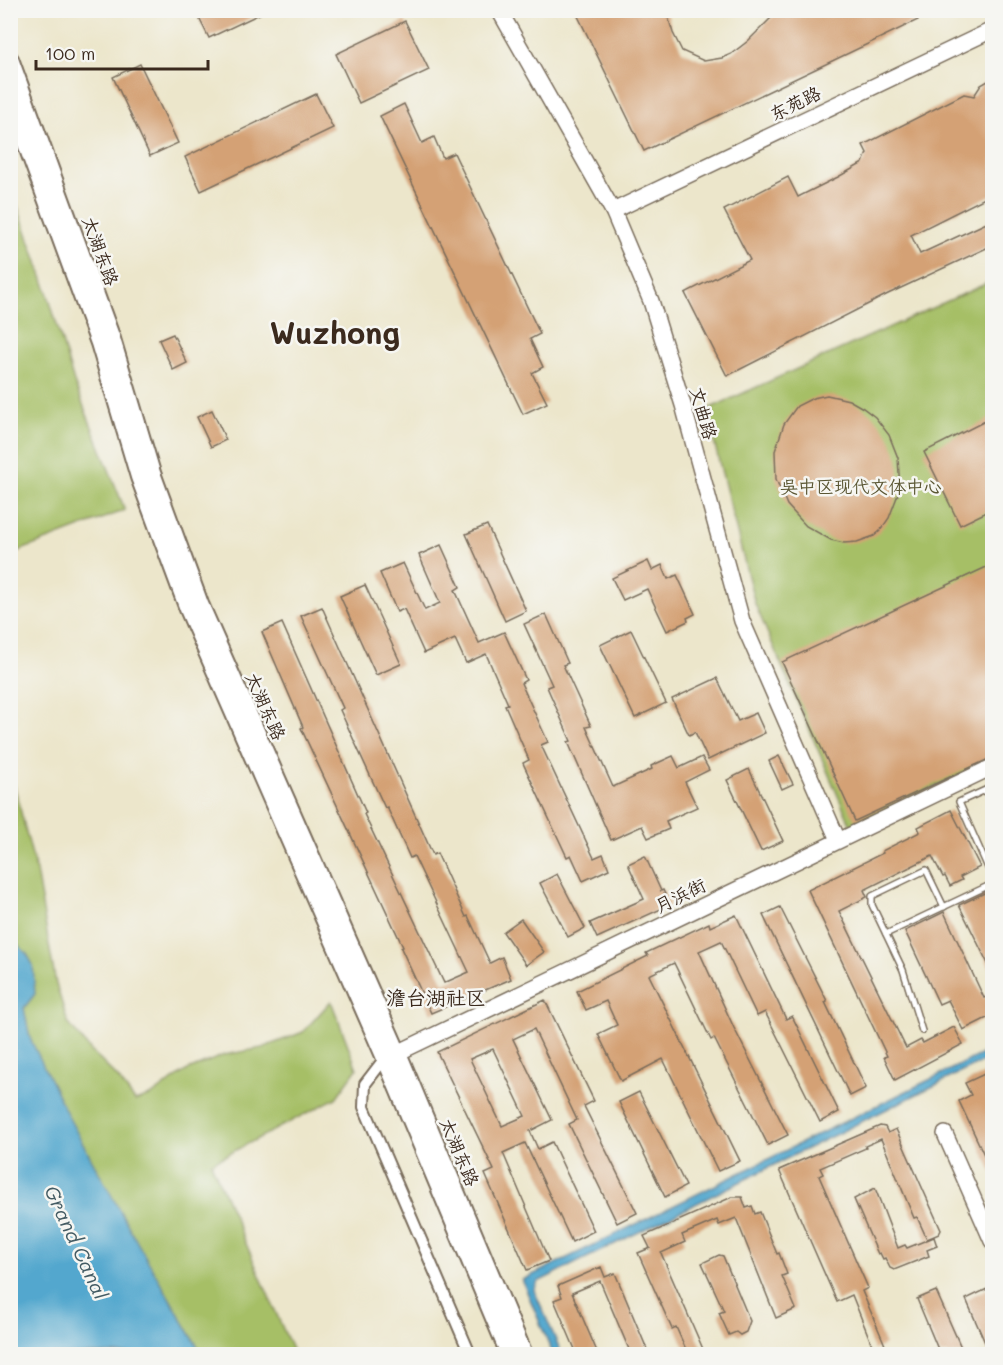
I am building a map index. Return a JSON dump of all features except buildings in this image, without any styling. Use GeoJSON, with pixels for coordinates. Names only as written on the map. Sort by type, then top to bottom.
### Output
{"type":"FeatureCollection","features":[{"type":"Feature","properties":{"kind":"main road","name":"太湖东路"},"geometry":{"type":"LineString","coordinates":[[10,59],[112,339],[152,473],[193,586],[391,1056],[509,1354]]}},
{"type":"Feature","properties":{"kind":"main road","name":"太湖东路"},"geometry":{"type":"LineString","coordinates":[[10,99],[99,343],[139,477],[188,609],[524,1354]]}},
{"type":"Feature","properties":{"kind":"street","name":"文曲路"},"geometry":{"type":"LineString","coordinates":[[499,10],[614,211],[651,301],[683,405],[742,621],[838,840]]}},
{"type":"Feature","properties":{"kind":"street","name":"东苑路"},"geometry":{"type":"LineString","coordinates":[[614,211],[993,30]]}},
{"type":"Feature","properties":{"kind":"street","name":"月浜街"},"geometry":{"type":"LineString","coordinates":[[391,1056],[993,767]]}},
{"type":"Feature","properties":{"kind":"street"},"geometry":{"type":"LineString","coordinates":[[391,1056],[365,1083],[364,1107],[470,1354]]}},
{"type":"Feature","properties":{"kind":"street"},"geometry":{"type":"LineString","coordinates":[[945,1134],[993,1241]]}},
{"type":"Feature","properties":{"kind":"lane"},"geometry":{"type":"LineString","coordinates":[[993,787],[959,802],[993,877]]}},
{"type":"Feature","properties":{"kind":"lane"},"geometry":{"type":"LineString","coordinates":[[922,1031],[906,978],[872,905],[872,896],[926,870],[944,907]]}},
{"type":"Feature","properties":{"kind":"lane"},"geometry":{"type":"LineString","coordinates":[[885,934],[993,884]]}},
{"type":"Feature","properties":{"kind":"green space"},"geometry":{"type":"Polygon","coordinates":[[[10,185],[45,285],[74,382],[125,510],[11,554],[10,185]]]}},
{"type":"Feature","properties":{"kind":"green space","name":"吴中区现代文体中心"},"geometry":{"type":"Polygon","coordinates":[[[992,281],[992,760],[851,826],[755,604],[706,410],[992,281]]]}},
{"type":"Feature","properties":{"kind":"green space"},"geometry":{"type":"Polygon","coordinates":[[[10,769],[36,871],[56,984],[68,1023],[117,1077],[135,1101],[152,1095],[186,1071],[224,1055],[262,1048],[303,1032],[331,1001],[357,1069],[336,1098],[211,1163],[294,1354],[157,1354],[11,1024],[10,769]]]}},
{"type":"Feature","properties":{"kind":"water","name":"Grand Canal"},"geometry":{"type":"Polygon","coordinates":[[[11,913],[18,945],[33,965],[35,994],[24,1008],[30,1038],[69,1118],[202,1354],[11,1354],[11,913]]]}},
{"type":"Feature","properties":{"kind":"water"},"geometry":{"type":"Polygon","coordinates":[[[992,1049],[992,1057],[538,1282],[534,1290],[562,1354],[553,1354],[522,1280],[992,1049]]]}},
{"type":"Feature","properties":{"kind":"district","name":"Wuzhong"},"geometry":{"type":"Point","coordinates":[335,332]}},
{"type":"Feature","properties":{"kind":"district","name":"澹台湖社区"},"geometry":{"type":"Point","coordinates":[436,997]}}]}
